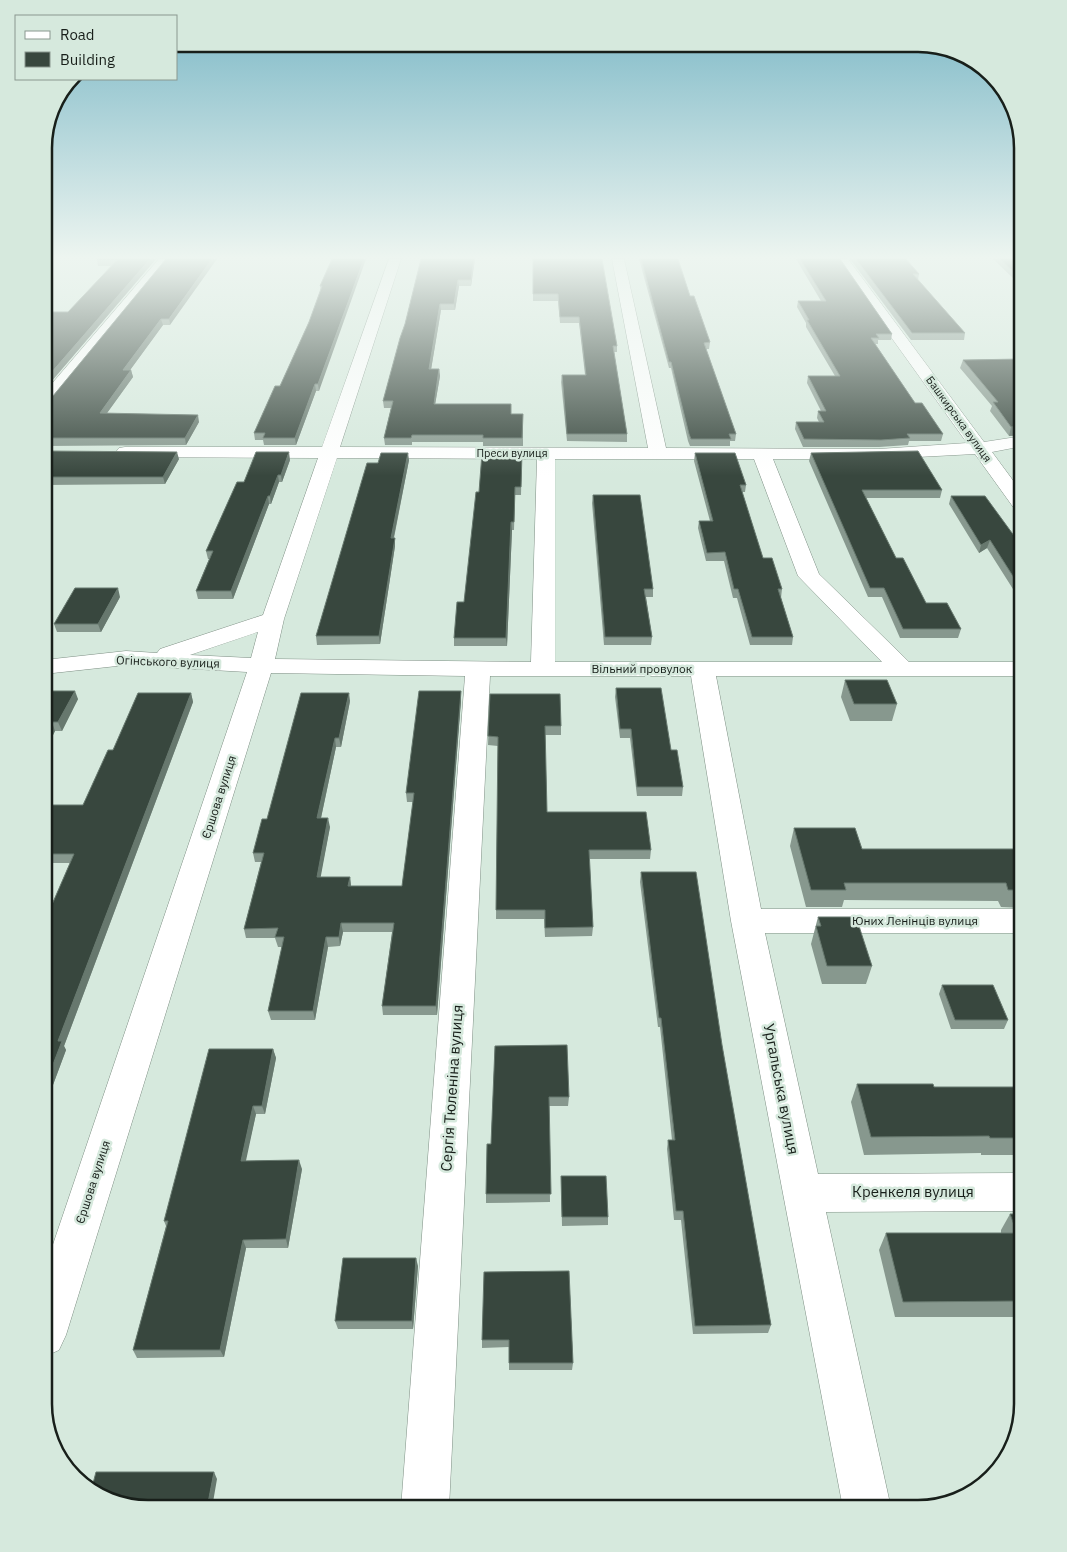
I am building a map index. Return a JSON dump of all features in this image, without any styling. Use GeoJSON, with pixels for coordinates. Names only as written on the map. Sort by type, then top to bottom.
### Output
{"type":"FeatureCollection","features":[{"type":"Feature","properties":{"kind":"street"},"geometry":{"type":"LineString","coordinates":[[53,393],[105,331]]}},
{"type":"Feature","properties":{"kind":"street","name":"Єршова вулиця"},"geometry":{"type":"LineString","coordinates":[[52,1310],[261,666],[273,619],[371,331]]}},
{"type":"Feature","properties":{"kind":"street"},"geometry":{"type":"LineString","coordinates":[[633,331],[658,453]]}},
{"type":"Feature","properties":{"kind":"street","name":"Башкирська вулиця"},"geometry":{"type":"LineString","coordinates":[[895,331],[1014,494]]}},
{"type":"Feature","properties":{"kind":"street"},"geometry":{"type":"LineString","coordinates":[[981,448],[1014,442]]}},
{"type":"Feature","properties":{"kind":"street","name":"Преси вулиця"},"geometry":{"type":"LineString","coordinates":[[103,452],[879,454],[981,448]]}},
{"type":"Feature","properties":{"kind":"street"},"geometry":{"type":"LineString","coordinates":[[543,668],[546,453]]}},
{"type":"Feature","properties":{"kind":"street"},"geometry":{"type":"LineString","coordinates":[[761,454],[809,576],[904,669]]}},
{"type":"Feature","properties":{"kind":"street"},"geometry":{"type":"LineString","coordinates":[[154,659],[273,619]]}},
{"type":"Feature","properties":{"kind":"street","name":"Огінського вулиця"},"geometry":{"type":"LineString","coordinates":[[53,666],[126,658],[261,666]]}},
{"type":"Feature","properties":{"kind":"street","name":"Вільний провулок"},"geometry":{"type":"LineString","coordinates":[[261,666],[1014,669]]}},
{"type":"Feature","properties":{"kind":"street","name":"Сергія Тюленіна вулиця"},"geometry":{"type":"LineString","coordinates":[[426,1499],[478,668]]}},
{"type":"Feature","properties":{"kind":"street","name":"Ургальська вулиця"},"geometry":{"type":"LineString","coordinates":[[702,669],[747,921],[865,1500]]}},
{"type":"Feature","properties":{"kind":"street","name":"Юних Ленінців вулиця"},"geometry":{"type":"LineString","coordinates":[[747,921],[1014,921]]}},
{"type":"Feature","properties":{"kind":"street","name":"Кренкеля вулиця"},"geometry":{"type":"LineString","coordinates":[[802,1193],[1014,1192]]}},
{"type":"Feature","properties":{"kind":"building"},"geometry":{"type":"Polygon","coordinates":[[[53,331],[87,331],[53,371],[53,331]]]}},
{"type":"Feature","properties":{"kind":"building"},"geometry":{"type":"Polygon","coordinates":[[[106,331],[152,331],[123,370],[131,370],[100,413],[198,415],[185,438],[53,438],[53,396],[106,331]]]}},
{"type":"Feature","properties":{"kind":"building"},"geometry":{"type":"Polygon","coordinates":[[[305,331],[337,331],[295,438],[263,438],[265,433],[254,433],[275,386],[280,386],[305,331]]]}},
{"type":"Feature","properties":{"kind":"building"},"geometry":{"type":"Polygon","coordinates":[[[402,331],[435,331],[429,369],[439,369],[434,404],[511,404],[511,414],[523,414],[522,438],[483,438],[483,435],[412,435],[411,438],[384,438],[393,401],[383,401],[402,331]]]}},
{"type":"Feature","properties":{"kind":"building"},"geometry":{"type":"Polygon","coordinates":[[[581,331],[614,331],[617,346],[613,346],[627,434],[567,434],[562,375],[586,375],[581,331]]]}},
{"type":"Feature","properties":{"kind":"building"},"geometry":{"type":"Polygon","coordinates":[[[661,331],[706,331],[710,342],[704,343],[736,434],[729,434],[731,439],[691,439],[671,362],[669,362],[661,331]]]}},
{"type":"Feature","properties":{"kind":"building"},"geometry":{"type":"Polygon","coordinates":[[[814,331],[890,331],[892,334],[876,334],[879,338],[871,338],[915,403],[922,403],[943,434],[907,434],[910,438],[881,440],[804,439],[796,422],[824,422],[818,411],[826,411],[808,376],[840,376],[814,331]]]}},
{"type":"Feature","properties":{"kind":"building"},"geometry":{"type":"Polygon","coordinates":[[[911,331],[964,331],[965,333],[912,333],[911,331]]]}},
{"type":"Feature","properties":{"kind":"building"},"geometry":{"type":"Polygon","coordinates":[[[1014,359],[1014,427],[1011,427],[993,402],[998,402],[963,360],[1014,359]]]}},
{"type":"Feature","properties":{"kind":"building"},"geometry":{"type":"Polygon","coordinates":[[[53,451],[177,452],[163,477],[53,477],[53,451]]]}},
{"type":"Feature","properties":{"kind":"building"},"geometry":{"type":"Polygon","coordinates":[[[918,451],[942,490],[862,490],[896,558],[903,558],[926,603],[947,603],[961,629],[903,629],[884,588],[870,588],[811,453],[918,451]]]}},
{"type":"Feature","properties":{"kind":"building"},"geometry":{"type":"Polygon","coordinates":[[[256,452],[289,452],[281,475],[278,475],[270,496],[268,496],[231,591],[196,591],[213,551],[206,551],[237,482],[244,482],[256,452]]]}},
{"type":"Feature","properties":{"kind":"building"},"geometry":{"type":"Polygon","coordinates":[[[381,453],[408,453],[391,538],[395,538],[379,636],[316,636],[367,463],[378,463],[381,453]]]}},
{"type":"Feature","properties":{"kind":"building"},"geometry":{"type":"Polygon","coordinates":[[[482,453],[522,453],[521,487],[515,487],[514,522],[511,522],[506,638],[454,638],[457,602],[464,602],[476,492],[479,492],[482,453]]]}},
{"type":"Feature","properties":{"kind":"building"},"geometry":{"type":"Polygon","coordinates":[[[695,453],[735,453],[746,485],[740,485],[763,558],[772,558],[782,589],[778,589],[793,637],[752,637],[738,589],[734,589],[725,552],[707,553],[699,521],[713,521],[695,453]]]}},
{"type":"Feature","properties":{"kind":"building"},"geometry":{"type":"Polygon","coordinates":[[[593,495],[640,495],[653,589],[644,589],[652,637],[605,637],[593,495]]]}},
{"type":"Feature","properties":{"kind":"building"},"geometry":{"type":"Polygon","coordinates":[[[951,496],[985,496],[1014,536],[1014,578],[990,540],[981,545],[951,496]]]}},
{"type":"Feature","properties":{"kind":"building"},"geometry":{"type":"Polygon","coordinates":[[[75,588],[118,588],[98,624],[54,624],[75,588]]]}},
{"type":"Feature","properties":{"kind":"building"},"geometry":{"type":"Polygon","coordinates":[[[845,680],[887,680],[897,704],[854,704],[845,680]]]}},
{"type":"Feature","properties":{"kind":"building"},"geometry":{"type":"Polygon","coordinates":[[[616,688],[661,688],[671,750],[677,750],[683,787],[637,787],[631,729],[620,729],[616,688]]]}},
{"type":"Feature","properties":{"kind":"building"},"geometry":{"type":"Polygon","coordinates":[[[53,691],[75,691],[58,722],[53,722],[53,691]]]}},
{"type":"Feature","properties":{"kind":"building"},"geometry":{"type":"Polygon","coordinates":[[[419,691],[461,691],[436,1006],[382,1006],[394,923],[341,923],[339,937],[326,937],[313,1011],[268,1011],[284,937],[275,937],[278,928],[244,929],[264,853],[253,853],[262,819],[267,819],[301,693],[349,693],[339,738],[335,738],[317,818],[328,818],[317,877],[350,877],[348,886],[402,886],[414,793],[406,793],[419,691]]]}},
{"type":"Feature","properties":{"kind":"building"},"geometry":{"type":"Polygon","coordinates":[[[138,693],[191,693],[58,1041],[62,1041],[52,1066],[52,904],[74,854],[52,854],[52,805],[83,805],[108,750],[113,750],[138,693]]]}},
{"type":"Feature","properties":{"kind":"building"},"geometry":{"type":"Polygon","coordinates":[[[490,694],[560,694],[561,726],[545,726],[547,812],[646,812],[651,850],[589,850],[593,927],[545,928],[545,910],[496,910],[498,737],[488,736],[490,694]]]}},
{"type":"Feature","properties":{"kind":"building"},"geometry":{"type":"Polygon","coordinates":[[[794,828],[855,828],[862,849],[1014,849],[1014,890],[1008,890],[1006,883],[844,883],[846,890],[811,890],[794,828]]]}},
{"type":"Feature","properties":{"kind":"building"},"geometry":{"type":"Polygon","coordinates":[[[641,872],[696,872],[722,1045],[771,1325],[695,1326],[683,1211],[676,1211],[668,1140],[675,1140],[641,872]]]}},
{"type":"Feature","properties":{"kind":"building"},"geometry":{"type":"Polygon","coordinates":[[[818,917],[856,917],[872,966],[827,966],[816,926],[821,926],[818,917]]]}},
{"type":"Feature","properties":{"kind":"building"},"geometry":{"type":"Polygon","coordinates":[[[942,985],[993,985],[1008,1020],[955,1020],[942,985]]]}},
{"type":"Feature","properties":{"kind":"building"},"geometry":{"type":"Polygon","coordinates":[[[567,1045],[569,1097],[549,1097],[551,1194],[486,1194],[487,1144],[491,1144],[495,1046],[567,1045]]]}},
{"type":"Feature","properties":{"kind":"building"},"geometry":{"type":"Polygon","coordinates":[[[209,1049],[273,1049],[262,1106],[253,1106],[241,1161],[299,1160],[286,1239],[243,1240],[220,1350],[133,1350],[168,1221],[164,1221],[209,1049]]]}},
{"type":"Feature","properties":{"kind":"building"},"geometry":{"type":"Polygon","coordinates":[[[857,1084],[933,1084],[934,1087],[1014,1087],[1014,1138],[990,1138],[989,1136],[871,1137],[857,1084]]]}},
{"type":"Feature","properties":{"kind":"building"},"geometry":{"type":"Polygon","coordinates":[[[561,1176],[606,1176],[608,1217],[562,1217],[561,1176]]]}},
{"type":"Feature","properties":{"kind":"building"},"geometry":{"type":"Polygon","coordinates":[[[1010,1214],[1014,1214],[1014,1225],[1010,1214]]]}},
{"type":"Feature","properties":{"kind":"building"},"geometry":{"type":"Polygon","coordinates":[[[886,1233],[1014,1233],[1014,1301],[903,1302],[886,1233]]]}},
{"type":"Feature","properties":{"kind":"building"},"geometry":{"type":"Polygon","coordinates":[[[343,1258],[416,1258],[412,1321],[335,1321],[343,1258]]]}},
{"type":"Feature","properties":{"kind":"building"},"geometry":{"type":"Polygon","coordinates":[[[569,1271],[573,1363],[509,1363],[509,1340],[482,1340],[484,1272],[569,1271]]]}},
{"type":"Feature","properties":{"kind":"building"},"geometry":{"type":"Polygon","coordinates":[[[96,1472],[214,1472],[209,1499],[130,1498],[106,1490],[93,1482],[96,1472]]]}}]}
